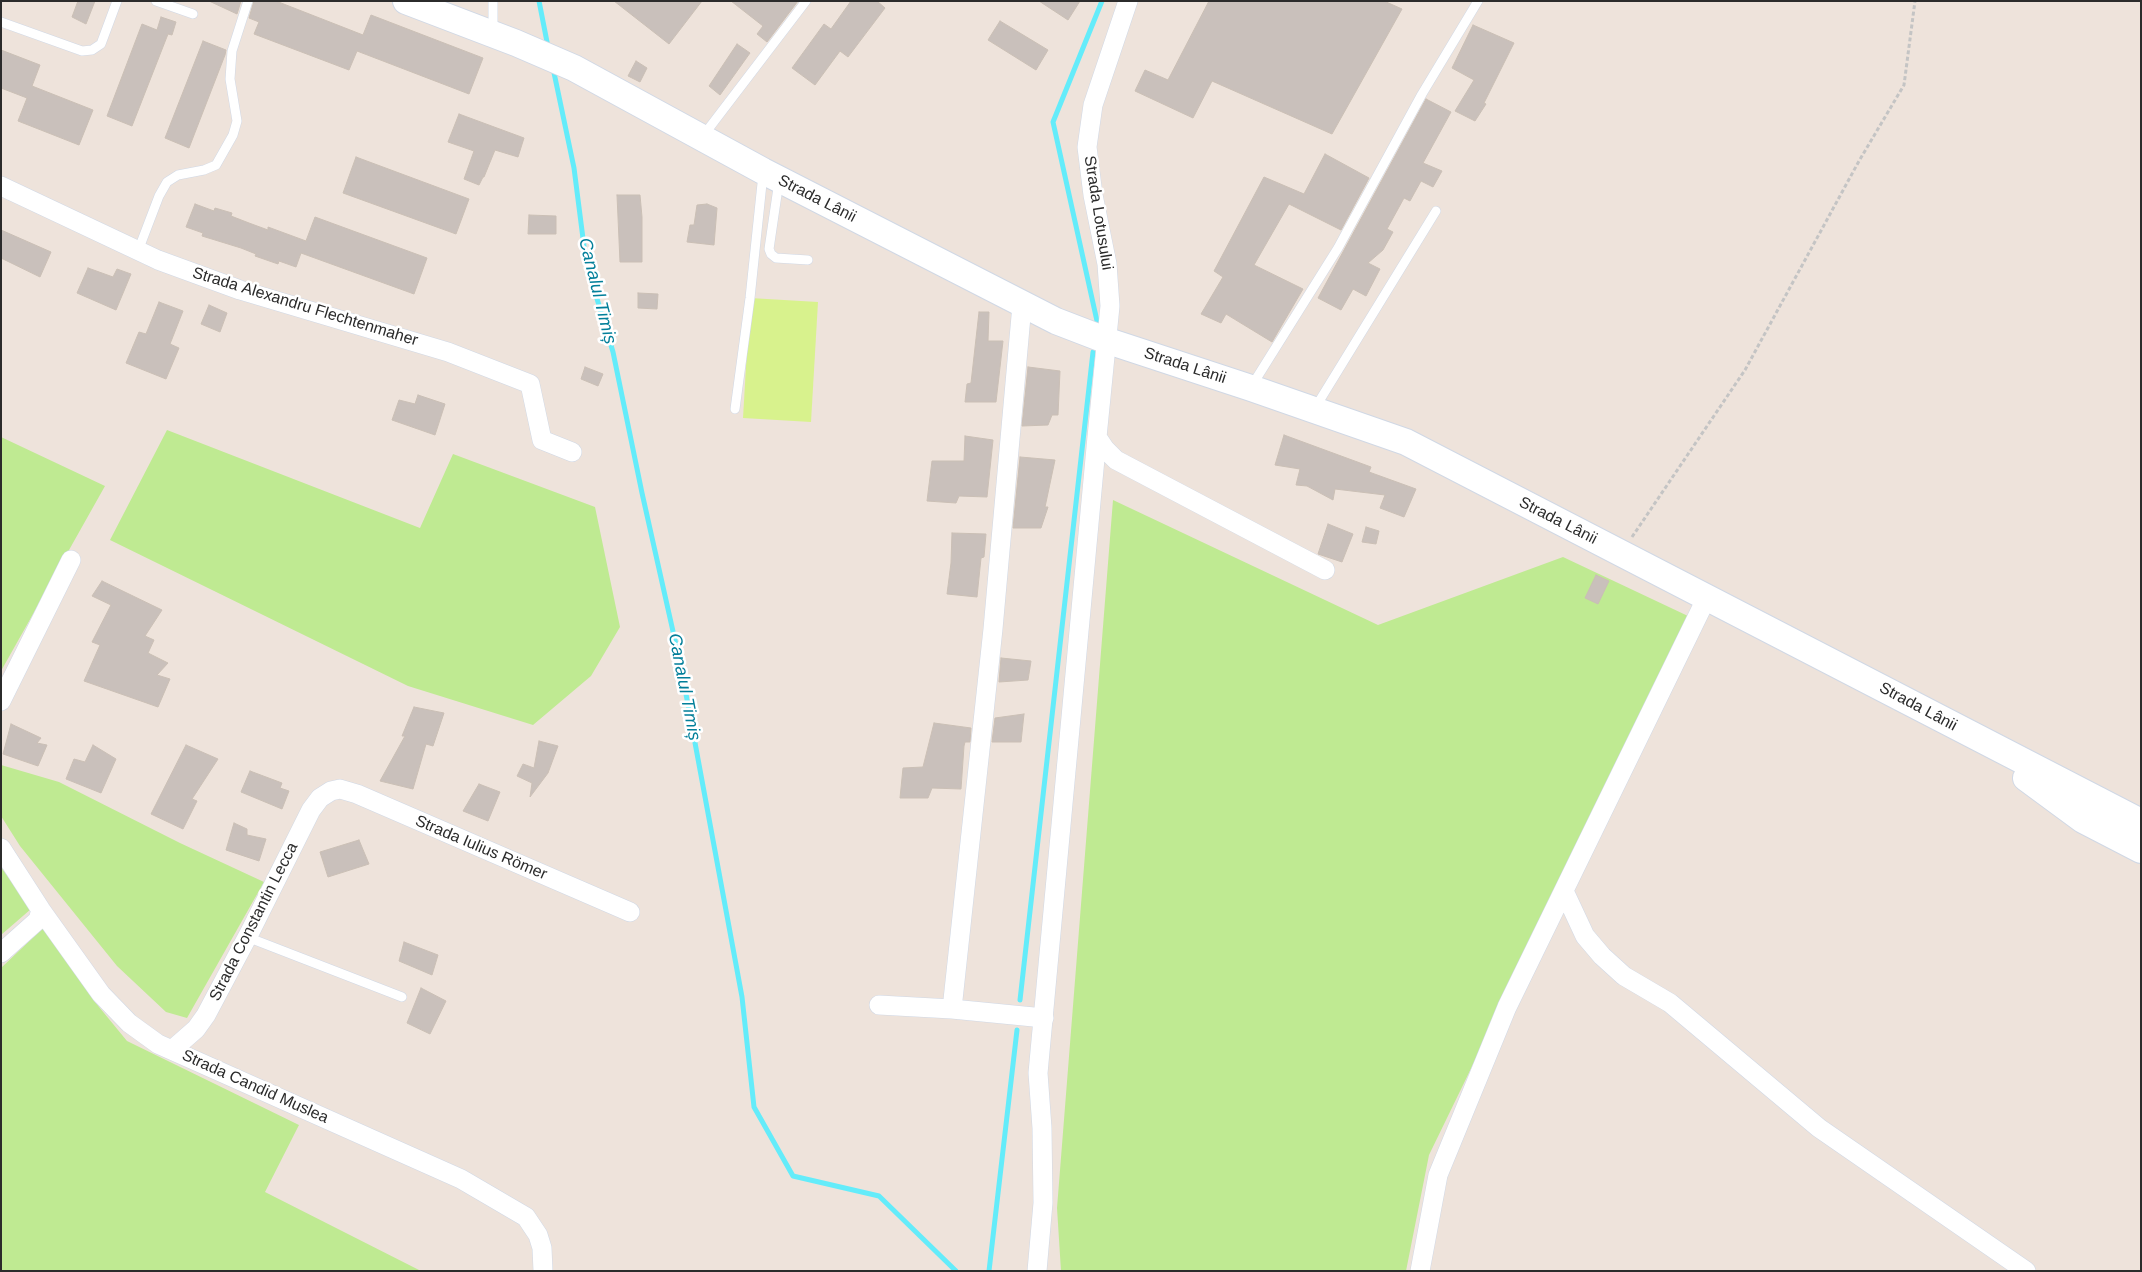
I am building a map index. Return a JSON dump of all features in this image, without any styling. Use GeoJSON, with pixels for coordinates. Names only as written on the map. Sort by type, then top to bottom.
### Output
{"type":"FeatureCollection","features":[{"type":"Feature","properties":{"kind":"main road","name":"Strada Lânii"},"geometry":{"type":"LineString","coordinates":[[406,1],[504,38],[574,68],[771,175],[1022,304],[1078,330],[1108,342],[1314,409],[1406,442],[2141,822]]}},
{"type":"Feature","properties":{"kind":"main road","name":"Strada Lânii"},"geometry":{"type":"LineString","coordinates":[[1964,731],[2098,783],[2141,804]]}},
{"type":"Feature","properties":{"kind":"main road","name":"Strada Lânii"},"geometry":{"type":"LineString","coordinates":[[1964,731],[2083,820],[2141,850]]}},
{"type":"Feature","properties":{"kind":"street","name":"Strada Lotusului"},"geometry":{"type":"LineString","coordinates":[[1037,1271],[1043,1203],[1042,1128],[1038,1073],[1110,306],[1107,264],[1093,195],[1087,147],[1093,105],[1128,1]]}},
{"type":"Feature","properties":{"kind":"street","name":"Strada Alexandru Flechtenmaher"},"geometry":{"type":"LineString","coordinates":[[1,186],[138,252],[240,290],[448,352],[530,384],[542,440],[572,452]]}},
{"type":"Feature","properties":{"kind":"street"},"geometry":{"type":"LineString","coordinates":[[952,1009],[993,629],[1022,304]]}},
{"type":"Feature","properties":{"kind":"street"},"geometry":{"type":"LineString","coordinates":[[1097,437],[1116,460],[1325,570]]}},
{"type":"Feature","properties":{"kind":"street"},"geometry":{"type":"LineString","coordinates":[[1,701],[72,560]]}},
{"type":"Feature","properties":{"kind":"street"},"geometry":{"type":"LineString","coordinates":[[1420,1271],[1438,1175],[1507,1007],[1707,597]]}},
{"type":"Feature","properties":{"kind":"street","name":"Strada Iulius Römer"},"geometry":{"type":"LineString","coordinates":[[331,791],[340,789],[357,794],[630,912]]}},
{"type":"Feature","properties":{"kind":"street","name":"Strada Constantin Lecca"},"geometry":{"type":"LineString","coordinates":[[172,1050],[196,1029],[206,1015],[248,937],[311,810],[320,798],[331,791]]}},
{"type":"Feature","properties":{"kind":"street","name":"Strada Candid Muslea"},"geometry":{"type":"LineString","coordinates":[[1,848],[41,910],[107,1000],[129,1023],[158,1044],[461,1179],[526,1216],[538,1235],[542,1248],[543,1271]]}},
{"type":"Feature","properties":{"kind":"street"},"geometry":{"type":"LineString","coordinates":[[1564,891],[1586,936],[1602,956],[1624,976],[1670,1003],[1819,1128],[2026,1271]]}},
{"type":"Feature","properties":{"kind":"street"},"geometry":{"type":"LineString","coordinates":[[1,953],[38,920],[41,910]]}},
{"type":"Feature","properties":{"kind":"street"},"geometry":{"type":"LineString","coordinates":[[879,1005],[952,1009],[1044,1018]]}},
{"type":"Feature","properties":{"kind":"lane"},"geometry":{"type":"LineString","coordinates":[[1,22],[82,51],[92,50],[101,44],[117,1]]}},
{"type":"Feature","properties":{"kind":"lane"},"geometry":{"type":"LineString","coordinates":[[156,1],[193,14]]}},
{"type":"Feature","properties":{"kind":"lane"},"geometry":{"type":"LineString","coordinates":[[138,252],[159,196],[167,182],[178,175],[204,170],[216,165],[233,136],[237,121],[230,79],[232,51],[248,1]]}},
{"type":"Feature","properties":{"kind":"lane"},"geometry":{"type":"LineString","coordinates":[[493,1],[504,38]]}},
{"type":"Feature","properties":{"kind":"lane"},"geometry":{"type":"LineString","coordinates":[[701,138],[806,1]]}},
{"type":"Feature","properties":{"kind":"lane"},"geometry":{"type":"LineString","coordinates":[[1251,388],[1338,248],[1422,94],[1478,1]]}},
{"type":"Feature","properties":{"kind":"lane"},"geometry":{"type":"LineString","coordinates":[[771,175],[769,249],[771,254],[776,258],[808,260]]}},
{"type":"Feature","properties":{"kind":"lane"},"geometry":{"type":"LineString","coordinates":[[735,409],[750,298],[771,175]]}},
{"type":"Feature","properties":{"kind":"lane"},"geometry":{"type":"LineString","coordinates":[[1314,409],[1436,210]]}},
{"type":"Feature","properties":{"kind":"lane"},"geometry":{"type":"LineString","coordinates":[[248,937],[402,997]]}},
{"type":"Feature","properties":{"kind":"path"},"geometry":{"type":"LineString","coordinates":[[1621,553],[1745,370],[1859,161],[1904,85],[1915,1]]}},
{"type":"Feature","properties":{"kind":"green space"},"geometry":{"type":"Polygon","coordinates":[[[750,298],[818,302],[811,422],[743,418],[750,298]]]}},
{"type":"Feature","properties":{"kind":"green space"},"geometry":{"type":"Polygon","coordinates":[[[167,430],[420,528],[453,454],[595,507],[620,627],[591,676],[533,725],[408,686],[110,540],[167,430]]]}},
{"type":"Feature","properties":{"kind":"green space"},"geometry":{"type":"Polygon","coordinates":[[[1,437],[105,486],[1,671],[1,437]]]}},
{"type":"Feature","properties":{"kind":"green space"},"geometry":{"type":"Polygon","coordinates":[[[1113,500],[1378,625],[1563,557],[1688,616],[1670,659],[1429,1155],[1406,1271],[1061,1271],[1057,1208],[1113,500]]]}},
{"type":"Feature","properties":{"kind":"green space"},"geometry":{"type":"Polygon","coordinates":[[[1,765],[59,782],[180,843],[264,882],[187,1018],[166,1012],[117,966],[20,846],[1,816],[1,765]]]}},
{"type":"Feature","properties":{"kind":"green space"},"geometry":{"type":"Polygon","coordinates":[[[1,867],[31,909],[1,935],[1,867]]]}},
{"type":"Feature","properties":{"kind":"green space"},"geometry":{"type":"Polygon","coordinates":[[[43,928],[95,1002],[127,1041],[299,1125],[265,1192],[421,1271],[1,1271],[1,968],[43,928]]]}},
{"type":"Feature","properties":{"kind":"building"},"geometry":{"type":"Polygon","coordinates":[[[78,1],[95,1],[86,24],[72,17],[78,1]]]}},
{"type":"Feature","properties":{"kind":"building"},"geometry":{"type":"Polygon","coordinates":[[[209,1],[241,1],[237,14],[209,1]]]}},
{"type":"Feature","properties":{"kind":"building"},"geometry":{"type":"Polygon","coordinates":[[[254,1],[276,1],[363,35],[371,15],[483,58],[469,94],[357,51],[349,70],[254,34],[259,22],[249,18],[254,1]]]}},
{"type":"Feature","properties":{"kind":"building"},"geometry":{"type":"Polygon","coordinates":[[[614,1],[702,1],[669,44],[614,1]]]}},
{"type":"Feature","properties":{"kind":"building"},"geometry":{"type":"Polygon","coordinates":[[[731,1],[798,1],[767,42],[757,34],[763,26],[731,1]]]}},
{"type":"Feature","properties":{"kind":"building"},"geometry":{"type":"Polygon","coordinates":[[[851,1],[877,1],[885,8],[848,57],[840,51],[815,85],[792,68],[824,24],[831,29],[851,1]]]}},
{"type":"Feature","properties":{"kind":"building"},"geometry":{"type":"Polygon","coordinates":[[[1039,1],[1080,1],[1068,20],[1039,1]]]}},
{"type":"Feature","properties":{"kind":"building"},"geometry":{"type":"Polygon","coordinates":[[[1209,1],[1384,1],[1402,9],[1332,134],[1212,81],[1193,118],[1135,91],[1145,70],[1168,80],[1209,1]]]}},
{"type":"Feature","properties":{"kind":"building"},"geometry":{"type":"Polygon","coordinates":[[[161,17],[176,22],[172,35],[168,34],[132,126],[107,116],[142,24],[157,30],[161,17]]]}},
{"type":"Feature","properties":{"kind":"building"},"geometry":{"type":"Polygon","coordinates":[[[1000,21],[1048,50],[1036,70],[988,40],[1000,21]]]}},
{"type":"Feature","properties":{"kind":"building"},"geometry":{"type":"Polygon","coordinates":[[[1473,25],[1514,43],[1484,103],[1486,104],[1475,121],[1455,111],[1474,80],[1452,68],[1473,25]]]}},
{"type":"Feature","properties":{"kind":"building"},"geometry":{"type":"Polygon","coordinates":[[[203,41],[226,50],[189,148],[165,138],[203,41]]]}},
{"type":"Feature","properties":{"kind":"building"},"geometry":{"type":"Polygon","coordinates":[[[737,44],[750,53],[720,95],[709,86],[737,44]]]}},
{"type":"Feature","properties":{"kind":"building"},"geometry":{"type":"Polygon","coordinates":[[[1,50],[40,65],[32,86],[93,110],[79,145],[18,121],[27,98],[1,88],[1,50]]]}},
{"type":"Feature","properties":{"kind":"building"},"geometry":{"type":"Polygon","coordinates":[[[636,61],[647,68],[640,82],[628,76],[636,61]]]}},
{"type":"Feature","properties":{"kind":"building"},"geometry":{"type":"Polygon","coordinates":[[[1426,99],[1451,112],[1423,163],[1442,171],[1433,187],[1421,181],[1410,201],[1404,198],[1387,229],[1393,232],[1383,250],[1368,263],[1380,269],[1366,296],[1353,289],[1341,310],[1318,298],[1426,99]]]}},
{"type":"Feature","properties":{"kind":"building"},"geometry":{"type":"Polygon","coordinates":[[[459,114],[524,138],[518,157],[495,150],[479,185],[464,179],[474,151],[448,142],[459,114]]]}},
{"type":"Feature","properties":{"kind":"building"},"geometry":{"type":"Polygon","coordinates":[[[1325,154],[1369,178],[1341,230],[1289,204],[1254,265],[1303,289],[1272,342],[1226,314],[1221,323],[1201,314],[1223,277],[1214,271],[1264,177],[1304,194],[1325,154]]]}},
{"type":"Feature","properties":{"kind":"building"},"geometry":{"type":"Polygon","coordinates":[[[356,157],[469,199],[456,234],[343,193],[356,157]]]}},
{"type":"Feature","properties":{"kind":"building"},"geometry":{"type":"Polygon","coordinates":[[[617,195],[640,195],[642,262],[620,262],[617,195]]]}},
{"type":"Feature","properties":{"kind":"building"},"geometry":{"type":"Polygon","coordinates":[[[195,204],[214,211],[215,208],[232,213],[231,216],[249,223],[268,230],[268,227],[306,241],[315,217],[427,258],[414,294],[301,253],[296,267],[279,261],[278,264],[255,256],[256,254],[241,248],[202,236],[203,233],[186,227],[195,204]]]}},
{"type":"Feature","properties":{"kind":"building"},"geometry":{"type":"Polygon","coordinates":[[[707,204],[717,208],[714,245],[687,242],[690,225],[694,225],[697,205],[707,204]]]}},
{"type":"Feature","properties":{"kind":"building"},"geometry":{"type":"Polygon","coordinates":[[[529,215],[556,216],[556,234],[528,234],[529,215]]]}},
{"type":"Feature","properties":{"kind":"building"},"geometry":{"type":"Polygon","coordinates":[[[1,230],[51,252],[40,277],[1,258],[1,230]]]}},
{"type":"Feature","properties":{"kind":"building"},"geometry":{"type":"Polygon","coordinates":[[[88,268],[113,277],[117,269],[131,274],[116,310],[77,293],[88,268]]]}},
{"type":"Feature","properties":{"kind":"building"},"geometry":{"type":"Polygon","coordinates":[[[638,293],[658,294],[657,309],[638,308],[638,293]]]}},
{"type":"Feature","properties":{"kind":"building"},"geometry":{"type":"Polygon","coordinates":[[[159,302],[183,311],[170,344],[179,348],[166,379],[126,363],[139,332],[146,334],[159,302]]]}},
{"type":"Feature","properties":{"kind":"building"},"geometry":{"type":"Polygon","coordinates":[[[209,305],[227,313],[220,332],[201,324],[209,305]]]}},
{"type":"Feature","properties":{"kind":"building"},"geometry":{"type":"Polygon","coordinates":[[[979,312],[989,312],[988,341],[1003,341],[996,402],[965,402],[967,384],[971,383],[979,312]]]}},
{"type":"Feature","properties":{"kind":"building"},"geometry":{"type":"Polygon","coordinates":[[[585,367],[603,374],[598,386],[581,379],[585,367]]]}},
{"type":"Feature","properties":{"kind":"building"},"geometry":{"type":"Polygon","coordinates":[[[1028,367],[1060,371],[1058,415],[1052,415],[1048,425],[1022,426],[1028,367]]]}},
{"type":"Feature","properties":{"kind":"building"},"geometry":{"type":"Polygon","coordinates":[[[418,395],[445,404],[435,435],[392,420],[399,400],[415,404],[418,395]]]}},
{"type":"Feature","properties":{"kind":"building"},"geometry":{"type":"Polygon","coordinates":[[[1284,435],[1371,467],[1369,472],[1416,489],[1404,517],[1380,508],[1385,495],[1335,489],[1333,500],[1307,486],[1296,485],[1300,469],[1275,465],[1284,435]]]}},
{"type":"Feature","properties":{"kind":"building"},"geometry":{"type":"Polygon","coordinates":[[[965,436],[993,440],[987,497],[959,496],[956,503],[927,501],[932,461],[964,461],[965,436]]]}},
{"type":"Feature","properties":{"kind":"building"},"geometry":{"type":"Polygon","coordinates":[[[1020,457],[1055,460],[1045,507],[1048,507],[1041,528],[1013,528],[1020,457]]]}},
{"type":"Feature","properties":{"kind":"building"},"geometry":{"type":"Polygon","coordinates":[[[1328,524],[1353,534],[1342,562],[1318,554],[1328,524]]]}},
{"type":"Feature","properties":{"kind":"building"},"geometry":{"type":"Polygon","coordinates":[[[1366,527],[1379,531],[1376,544],[1362,542],[1366,527]]]}},
{"type":"Feature","properties":{"kind":"building"},"geometry":{"type":"Polygon","coordinates":[[[952,533],[986,534],[984,557],[981,558],[977,597],[947,594],[952,533]]]}},
{"type":"Feature","properties":{"kind":"building"},"geometry":{"type":"Polygon","coordinates":[[[1596,575],[1609,581],[1598,604],[1585,598],[1596,575]]]}},
{"type":"Feature","properties":{"kind":"building"},"geometry":{"type":"Polygon","coordinates":[[[102,581],[162,610],[145,636],[154,640],[148,653],[168,663],[157,675],[170,679],[158,707],[84,681],[100,645],[92,642],[111,605],[92,596],[102,581]]]}},
{"type":"Feature","properties":{"kind":"building"},"geometry":{"type":"Polygon","coordinates":[[[1001,658],[1031,661],[1028,680],[999,682],[1001,658]]]}},
{"type":"Feature","properties":{"kind":"building"},"geometry":{"type":"Polygon","coordinates":[[[414,707],[444,713],[433,746],[426,744],[413,789],[380,781],[405,736],[402,736],[414,707]]]}},
{"type":"Feature","properties":{"kind":"building"},"geometry":{"type":"Polygon","coordinates":[[[1024,714],[1021,742],[992,742],[995,718],[1024,714]]]}},
{"type":"Feature","properties":{"kind":"building"},"geometry":{"type":"Polygon","coordinates":[[[934,723],[971,728],[970,742],[965,742],[964,746],[961,789],[932,788],[928,798],[900,798],[903,768],[923,767],[934,723]]]}},
{"type":"Feature","properties":{"kind":"building"},"geometry":{"type":"Polygon","coordinates":[[[11,724],[41,738],[37,743],[47,745],[38,766],[3,754],[11,724]]]}},
{"type":"Feature","properties":{"kind":"building"},"geometry":{"type":"Polygon","coordinates":[[[539,741],[558,746],[548,773],[530,797],[532,783],[517,776],[523,764],[534,768],[539,741]]]}},
{"type":"Feature","properties":{"kind":"building"},"geometry":{"type":"Polygon","coordinates":[[[93,745],[116,759],[101,793],[66,779],[74,759],[85,762],[93,745]]]}},
{"type":"Feature","properties":{"kind":"building"},"geometry":{"type":"Polygon","coordinates":[[[186,745],[218,759],[192,799],[197,801],[183,829],[151,814],[186,745]]]}},
{"type":"Feature","properties":{"kind":"building"},"geometry":{"type":"Polygon","coordinates":[[[250,771],[282,783],[280,788],[289,791],[282,809],[241,792],[250,771]]]}},
{"type":"Feature","properties":{"kind":"building"},"geometry":{"type":"Polygon","coordinates":[[[479,784],[500,792],[488,821],[463,811],[479,784]]]}},
{"type":"Feature","properties":{"kind":"building"},"geometry":{"type":"Polygon","coordinates":[[[234,823],[247,829],[247,835],[266,839],[259,861],[226,850],[234,823]]]}},
{"type":"Feature","properties":{"kind":"building"},"geometry":{"type":"Polygon","coordinates":[[[359,840],[369,864],[328,877],[320,852],[359,840]]]}},
{"type":"Feature","properties":{"kind":"building"},"geometry":{"type":"Polygon","coordinates":[[[404,942],[438,955],[432,975],[399,961],[404,942]]]}},
{"type":"Feature","properties":{"kind":"building"},"geometry":{"type":"Polygon","coordinates":[[[421,988],[446,1001],[430,1034],[407,1023],[421,988]]]}},
{"type":"Feature","properties":{"kind":"waterway","name":"Canalul Timiș"},"geometry":{"type":"LineString","coordinates":[[539,1],[548,47]]}},
{"type":"Feature","properties":{"kind":"waterway"},"geometry":{"type":"LineString","coordinates":[[1097,321],[1053,122],[1102,1]]}},
{"type":"Feature","properties":{"kind":"waterway","name":"Canalul Timiș"},"geometry":{"type":"LineString","coordinates":[[553,68],[574,168],[586,262],[613,352],[681,667],[742,997],[754,1107],[793,1176],[879,1196],[956,1271]]}},
{"type":"Feature","properties":{"kind":"waterway"},"geometry":{"type":"LineString","coordinates":[[1020,1000],[1093,352]]}},
{"type":"Feature","properties":{"kind":"waterway"},"geometry":{"type":"LineString","coordinates":[[989,1271],[1017,1030]]}}]}
